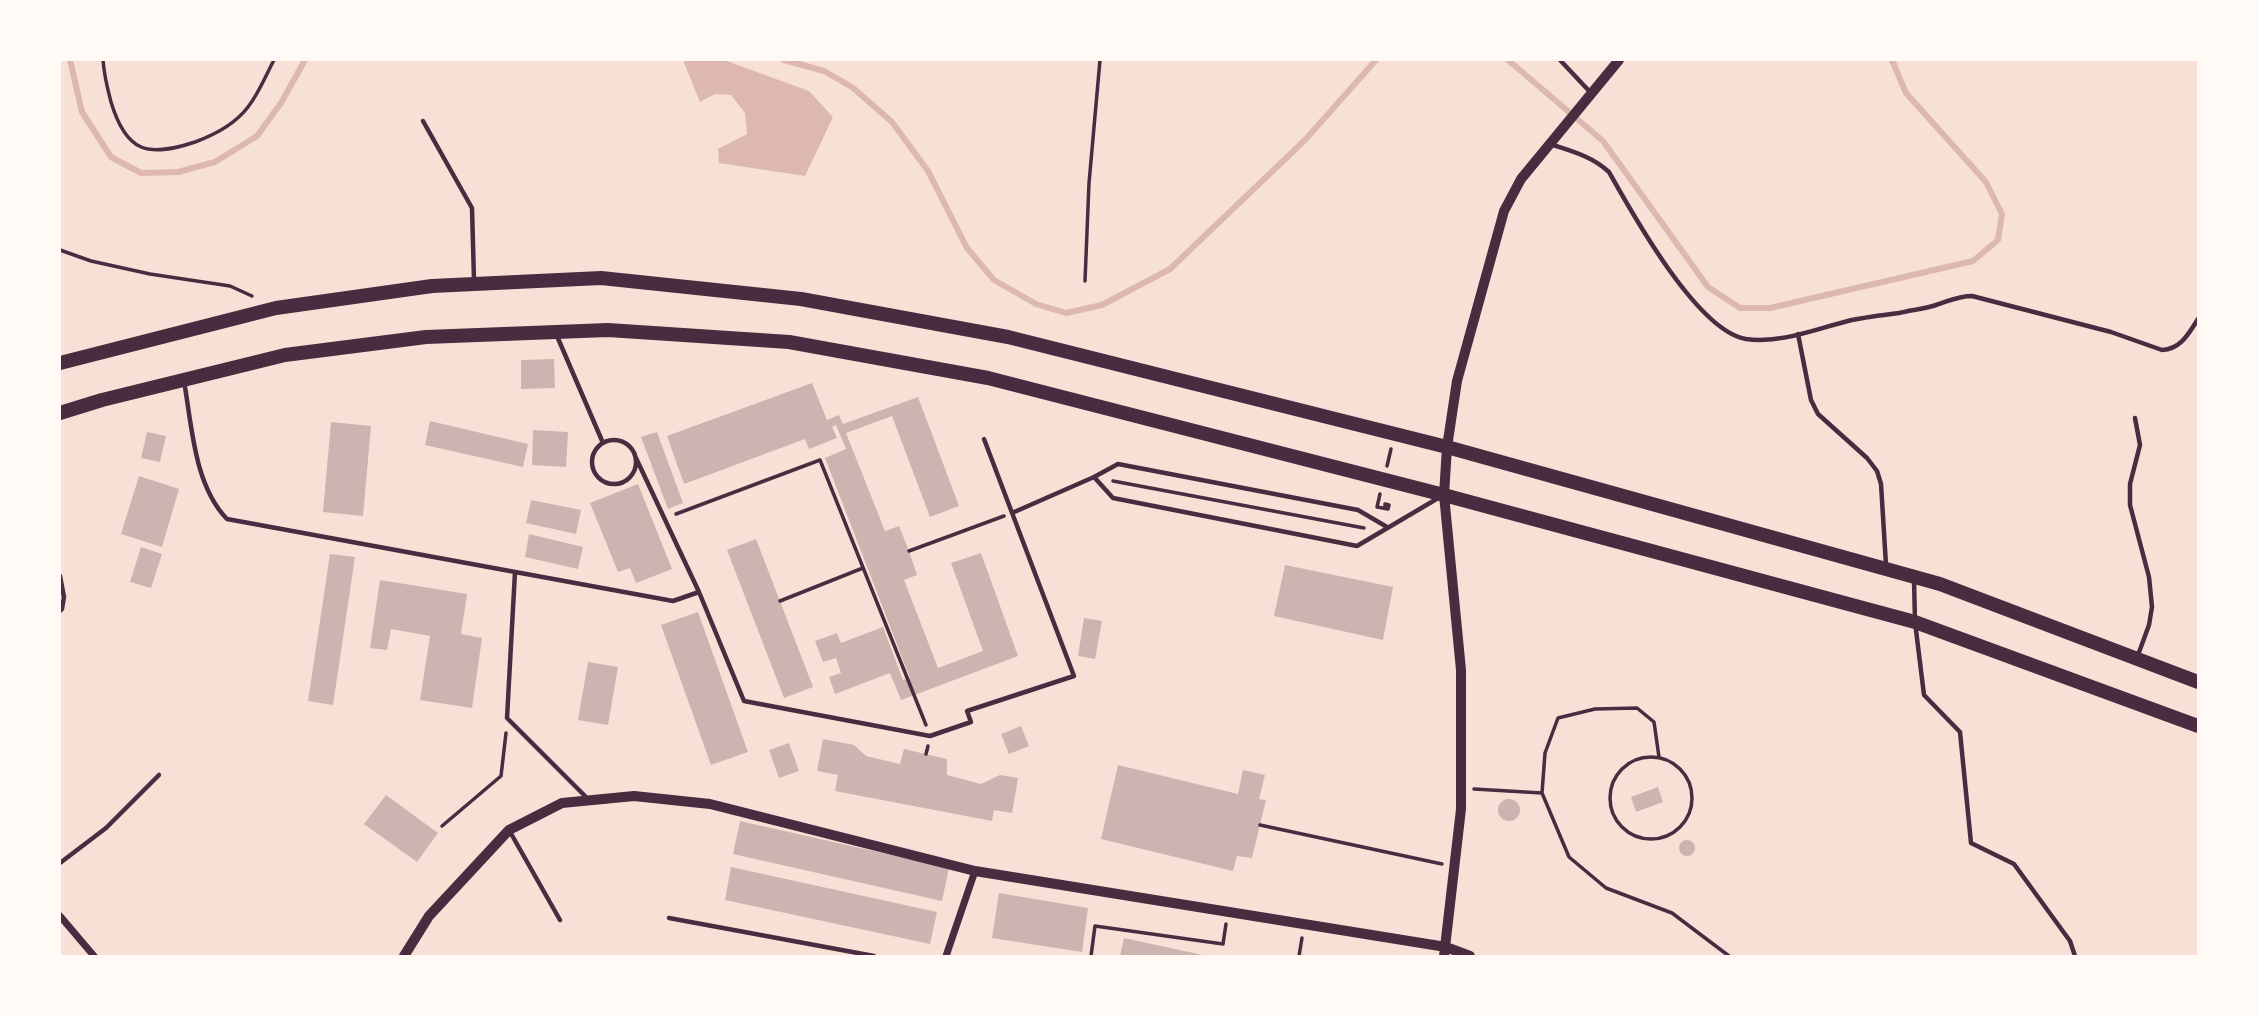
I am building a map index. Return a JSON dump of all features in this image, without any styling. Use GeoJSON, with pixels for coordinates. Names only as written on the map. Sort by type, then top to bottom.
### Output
{"type":"FeatureCollection","features":[{"type":"Feature","properties":{"kind":"main road"},"geometry":{"type":"LineString","coordinates":[[60,363],[276,308],[432,286],[601,278],[801,299],[1008,337],[1447,447],[1940,584],[2199,682]]}},
{"type":"Feature","properties":{"kind":"main road"},"geometry":{"type":"LineString","coordinates":[[60,413],[285,355],[413,339],[608,330],[789,342],[988,378],[1444,495],[1915,622],[2199,726]]}},
{"type":"Feature","properties":{"kind":"street"},"geometry":{"type":"LineString","coordinates":[[1445,952],[1461,809],[1461,670],[1444,495],[1447,447],[1457,380],[1504,211],[1521,179],[1619,60]]}},
{"type":"Feature","properties":{"kind":"street"},"geometry":{"type":"LineString","coordinates":[[404,957],[429,916],[509,830],[562,803],[634,796],[710,804],[975,872],[1228,912],[1470,957]]}},
{"type":"Feature","properties":{"kind":"street"},"geometry":{"type":"LineString","coordinates":[[946,957],[975,872]]}},
{"type":"Feature","properties":{"kind":"street"},"geometry":{"type":"LineString","coordinates":[[60,916],[94,957]]}},
{"type":"Feature","properties":{"kind":"lane"},"geometry":{"type":"LineString","coordinates":[[1560,60],[1592,94]]}},
{"type":"Feature","properties":{"kind":"lane"},"geometry":{"type":"LineString","coordinates":[[423,121],[472,208],[474,284]]}},
{"type":"Feature","properties":{"kind":"lane"},"geometry":{"type":"LineString","coordinates":[[1549,143],[1588,157],[1609,172],[1656,253],[1707,314],[1745,339],[1771,339],[1798,334],[1852,320],[1936,305],[1961,296],[1972,296],[2111,332],[2162,350],[2177,346],[2199,318]]}},
{"type":"Feature","properties":{"kind":"lane"},"geometry":{"type":"LineString","coordinates":[[556,332],[603,443]]}},
{"type":"Feature","properties":{"kind":"lane"},"geometry":{"type":"LineString","coordinates":[[1798,334],[1811,400],[1818,414],[1867,458],[1877,471],[1881,484],[1886,570]]}},
{"type":"Feature","properties":{"kind":"lane"},"geometry":{"type":"LineString","coordinates":[[184,380],[197,459],[216,508],[227,519],[673,601],[699,593]]}},
{"type":"Feature","properties":{"kind":"lane"},"geometry":{"type":"LineString","coordinates":[[2135,418],[2140,445],[2130,484],[2130,505],[2149,577],[2152,607],[2149,625],[2136,659]]}},
{"type":"Feature","properties":{"kind":"lane"},"geometry":{"type":"LineString","coordinates":[[636,458],[634,472],[624,482],[609,484],[602,481],[592,469],[593,454],[603,443],[617,440],[634,452],[699,593],[744,701],[930,736],[971,722],[967,711],[1074,676],[984,439]]}},
{"type":"Feature","properties":{"kind":"lane"},"geometry":{"type":"LineString","coordinates":[[1012,513],[1118,464],[1358,510],[1387,527]]}},
{"type":"Feature","properties":{"kind":"lane"},"geometry":{"type":"LineString","coordinates":[[1094,477],[1113,498],[1357,546],[1444,495]]}},
{"type":"Feature","properties":{"kind":"lane"},"geometry":{"type":"LineString","coordinates":[[514,572],[507,718],[590,800]]}},
{"type":"Feature","properties":{"kind":"lane"},"geometry":{"type":"LineString","coordinates":[[60,576],[64,597],[60,611]]}},
{"type":"Feature","properties":{"kind":"lane"},"geometry":{"type":"LineString","coordinates":[[1914,577],[1915,622],[1924,695],[1960,732],[1970,843],[2014,864],[2070,942],[2075,957]]}},
{"type":"Feature","properties":{"kind":"lane"},"geometry":{"type":"LineString","coordinates":[[60,863],[106,828],[159,775]]}},
{"type":"Feature","properties":{"kind":"lane"},"geometry":{"type":"LineString","coordinates":[[509,830],[560,920]]}},
{"type":"Feature","properties":{"kind":"lane"},"geometry":{"type":"LineString","coordinates":[[669,918],[874,957]]}},
{"type":"Feature","properties":{"kind":"path"},"geometry":{"type":"LineString","coordinates":[[103,60],[104,75],[118,124],[131,143],[151,150],[176,148],[215,135],[248,108],[274,60]]}},
{"type":"Feature","properties":{"kind":"path"},"geometry":{"type":"LineString","coordinates":[[1085,281],[1089,183],[1100,60]]}},
{"type":"Feature","properties":{"kind":"path"},"geometry":{"type":"LineString","coordinates":[[60,250],[91,261],[150,274],[230,286],[276,308]]}},
{"type":"Feature","properties":{"kind":"path"},"geometry":{"type":"LineString","coordinates":[[664,519],[820,460],[930,736],[926,754]]}},
{"type":"Feature","properties":{"kind":"path"},"geometry":{"type":"LineString","coordinates":[[1094,477],[1358,529],[1387,527]]}},
{"type":"Feature","properties":{"kind":"path"},"geometry":{"type":"LineString","coordinates":[[1377,506],[1388,509],[1389,505],[1385,504],[1387,506]]}},
{"type":"Feature","properties":{"kind":"path"},"geometry":{"type":"LineString","coordinates":[[909,551],[1012,513]]}},
{"type":"Feature","properties":{"kind":"path"},"geometry":{"type":"LineString","coordinates":[[780,601],[863,568]]}},
{"type":"Feature","properties":{"kind":"path"},"geometry":{"type":"LineString","coordinates":[[1659,757],[1654,722],[1637,708],[1595,709],[1559,718],[1545,753],[1542,793],[1569,857],[1606,888],[1672,914],[1729,957]]}},
{"type":"Feature","properties":{"kind":"path"},"geometry":{"type":"LineString","coordinates":[[442,826],[501,776],[507,718]]}},
{"type":"Feature","properties":{"kind":"path"},"geometry":{"type":"LineString","coordinates":[[1659,757],[1682,770],[1689,782],[1691,808],[1686,820],[1666,837],[1653,840],[1639,838],[1617,822],[1611,810],[1609,795],[1612,782],[1620,769],[1631,761],[1659,757]]}},
{"type":"Feature","properties":{"kind":"path"},"geometry":{"type":"LineString","coordinates":[[1461,788],[1542,793]]}},
{"type":"Feature","properties":{"kind":"path"},"geometry":{"type":"LineString","coordinates":[[1260,825],[1455,867]]}},
{"type":"Feature","properties":{"kind":"path"},"geometry":{"type":"LineString","coordinates":[[1091,957],[1095,926],[1223,944],[1228,912]]}},
{"type":"Feature","properties":{"kind":"shaded area"},"geometry":{"type":"Polygon","coordinates":[[[683,60],[724,60],[809,91],[833,117],[805,176],[719,163],[718,149],[747,134],[745,113],[731,95],[715,94],[700,102],[683,60]]]}},
{"type":"Feature","properties":{"kind":"building"},"geometry":{"type":"Polygon","coordinates":[[[554,359],[555,388],[521,389],[521,360],[554,359]]]}},
{"type":"Feature","properties":{"kind":"building"},"geometry":{"type":"Polygon","coordinates":[[[812,383],[827,420],[839,415],[843,424],[918,397],[959,506],[930,517],[892,416],[846,433],[885,531],[899,526],[909,551],[917,575],[904,580],[938,668],[983,651],[951,563],[981,553],[1018,656],[901,700],[890,673],[835,694],[829,677],[841,673],[836,658],[823,662],[815,641],[837,633],[841,643],[883,627],[903,680],[910,678],[825,458],[846,449],[836,425],[832,427],[837,438],[809,449],[805,439],[684,484],[667,436],[812,383]]]}},
{"type":"Feature","properties":{"kind":"building"},"geometry":{"type":"Polygon","coordinates":[[[430,421],[528,444],[523,467],[425,445],[430,421]]]}},
{"type":"Feature","properties":{"kind":"building"},"geometry":{"type":"Polygon","coordinates":[[[331,422],[371,426],[363,516],[323,512],[331,422]]]}},
{"type":"Feature","properties":{"kind":"building"},"geometry":{"type":"Polygon","coordinates":[[[533,430],[568,432],[566,467],[532,465],[533,430]]]}},
{"type":"Feature","properties":{"kind":"building"},"geometry":{"type":"Polygon","coordinates":[[[147,432],[166,436],[160,462],[141,458],[147,432]]]}},
{"type":"Feature","properties":{"kind":"building"},"geometry":{"type":"Polygon","coordinates":[[[657,432],[683,503],[668,509],[641,437],[657,432]]]}},
{"type":"Feature","properties":{"kind":"building"},"geometry":{"type":"Polygon","coordinates":[[[139,476],[179,489],[162,547],[121,534],[139,476]]]}},
{"type":"Feature","properties":{"kind":"building"},"geometry":{"type":"Polygon","coordinates":[[[638,484],[672,569],[636,583],[630,568],[618,572],[590,503],[638,484]]]}},
{"type":"Feature","properties":{"kind":"building"},"geometry":{"type":"Polygon","coordinates":[[[531,500],[581,510],[576,534],[526,523],[531,500]]]}},
{"type":"Feature","properties":{"kind":"building"},"geometry":{"type":"Polygon","coordinates":[[[529,534],[583,547],[578,569],[525,557],[529,534]]]}},
{"type":"Feature","properties":{"kind":"building"},"geometry":{"type":"Polygon","coordinates":[[[756,539],[813,687],[784,698],[727,550],[756,539]]]}},
{"type":"Feature","properties":{"kind":"building"},"geometry":{"type":"Polygon","coordinates":[[[141,547],[162,554],[151,588],[130,582],[141,547]]]}},
{"type":"Feature","properties":{"kind":"building"},"geometry":{"type":"Polygon","coordinates":[[[330,554],[355,557],[333,705],[308,701],[330,554]]]}},
{"type":"Feature","properties":{"kind":"building"},"geometry":{"type":"Polygon","coordinates":[[[1285,565],[1393,587],[1383,640],[1274,616],[1285,565]]]}},
{"type":"Feature","properties":{"kind":"building"},"geometry":{"type":"Polygon","coordinates":[[[380,580],[467,594],[461,634],[482,638],[472,708],[420,700],[430,636],[391,629],[387,650],[370,648],[380,580]]]}},
{"type":"Feature","properties":{"kind":"building"},"geometry":{"type":"Polygon","coordinates":[[[698,612],[748,752],[711,765],[661,625],[698,612]]]}},
{"type":"Feature","properties":{"kind":"building"},"geometry":{"type":"Polygon","coordinates":[[[1084,618],[1102,621],[1095,659],[1078,656],[1084,618]]]}},
{"type":"Feature","properties":{"kind":"building"},"geometry":{"type":"Polygon","coordinates":[[[588,662],[618,667],[608,725],[578,720],[588,662]]]}},
{"type":"Feature","properties":{"kind":"building"},"geometry":{"type":"Polygon","coordinates":[[[1021,726],[1029,746],[1009,754],[1001,734],[1021,726]]]}},
{"type":"Feature","properties":{"kind":"building"},"geometry":{"type":"Polygon","coordinates":[[[823,739],[854,745],[866,756],[900,764],[904,749],[947,759],[947,775],[981,784],[1000,775],[1018,778],[1012,813],[994,810],[992,821],[835,791],[838,775],[817,771],[823,739]]]}},
{"type":"Feature","properties":{"kind":"building"},"geometry":{"type":"Polygon","coordinates":[[[789,743],[799,771],[779,778],[769,750],[789,743]]]}},
{"type":"Feature","properties":{"kind":"building"},"geometry":{"type":"Polygon","coordinates":[[[1118,765],[1238,794],[1243,770],[1265,775],[1259,799],[1266,800],[1252,858],[1237,856],[1233,871],[1101,839],[1118,765]]]}},
{"type":"Feature","properties":{"kind":"building"},"geometry":{"type":"Polygon","coordinates":[[[1658,787],[1663,802],[1636,812],[1631,797],[1658,787]]]}},
{"type":"Feature","properties":{"kind":"building"},"geometry":{"type":"Polygon","coordinates":[[[386,795],[438,833],[417,862],[364,824],[386,795]]]}},
{"type":"Feature","properties":{"kind":"building"},"geometry":{"type":"Polygon","coordinates":[[[1509,799],[1517,802],[1520,810],[1517,818],[1509,821],[1501,818],[1498,810],[1501,802],[1509,799]]]}},
{"type":"Feature","properties":{"kind":"building"},"geometry":{"type":"Polygon","coordinates":[[[740,821],[949,868],[942,901],[733,854],[740,821]]]}},
{"type":"Feature","properties":{"kind":"building"},"geometry":{"type":"Polygon","coordinates":[[[1687,840],[1693,842],[1693,854],[1687,856],[1681,854],[1679,848],[1681,842],[1687,840]]]}},
{"type":"Feature","properties":{"kind":"building"},"geometry":{"type":"Polygon","coordinates":[[[731,867],[937,912],[930,944],[725,900],[731,867]]]}},
{"type":"Feature","properties":{"kind":"building"},"geometry":{"type":"Polygon","coordinates":[[[999,893],[1088,908],[1082,952],[992,938],[999,893]]]}},
{"type":"Feature","properties":{"kind":"building"},"geometry":{"type":"Polygon","coordinates":[[[1124,938],[1203,955],[1120,956],[1124,938]]]}},
{"type":"Feature","properties":{"kind":"waterway"},"geometry":{"type":"LineString","coordinates":[[70,60],[82,112],[111,157],[141,173],[178,172],[215,162],[257,136],[281,103],[305,60]]}},
{"type":"Feature","properties":{"kind":"waterway"},"geometry":{"type":"LineString","coordinates":[[784,60],[824,71],[852,87],[892,122],[928,171],[967,248],[994,280],[1036,304],[1066,313],[1102,305],[1170,269],[1305,140],[1376,60]]}},
{"type":"Feature","properties":{"kind":"waterway"},"geometry":{"type":"LineString","coordinates":[[1508,60],[1603,141],[1708,287],[1740,308],[1770,308],[1973,261],[1998,240],[2002,214],[1986,182],[1906,93],[1892,60]]}}]}
